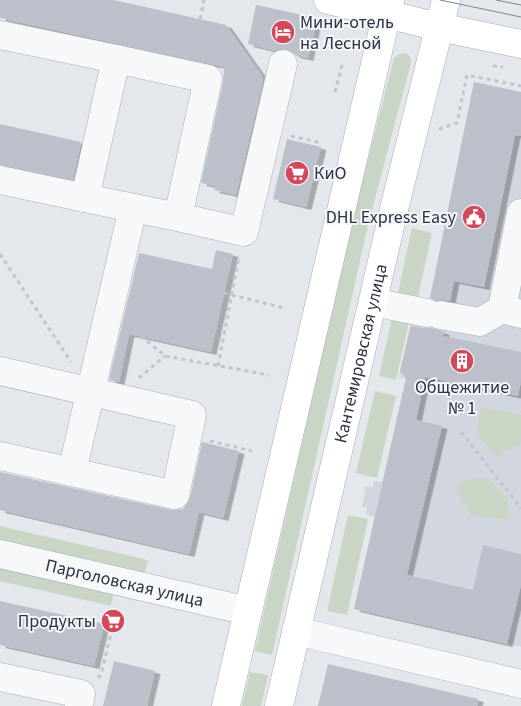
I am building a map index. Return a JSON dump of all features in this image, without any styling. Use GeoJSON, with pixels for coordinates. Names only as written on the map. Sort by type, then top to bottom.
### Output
{"type":"FeatureCollection","features":[{"type":"Feature","properties":{"kind":"main road"},"geometry":{"type":"LineString","coordinates":[[328,0],[388,7],[439,27],[521,44]]}},
{"type":"Feature","properties":{"kind":"main road","name":"Кантемировская улица"},"geometry":{"type":"LineString","coordinates":[[279,706],[373,302],[446,0]]}},
{"type":"Feature","properties":{"kind":"main road"},"geometry":{"type":"LineString","coordinates":[[226,706],[388,7]]}},
{"type":"Feature","properties":{"kind":"street"},"geometry":{"type":"LineString","coordinates":[[0,35],[208,79],[178,217]]}},
{"type":"Feature","properties":{"kind":"street"},"geometry":{"type":"LineString","coordinates":[[85,198],[116,59]]}},
{"type":"Feature","properties":{"kind":"street"},"geometry":{"type":"LineString","coordinates":[[0,180],[244,232],[283,64]]}},
{"type":"Feature","properties":{"kind":"street"},"geometry":{"type":"LineString","coordinates":[[72,472],[132,208]]}},
{"type":"Feature","properties":{"kind":"street"},"geometry":{"type":"LineString","coordinates":[[373,302],[480,322],[512,311],[521,213]]}},
{"type":"Feature","properties":{"kind":"street"},"geometry":{"type":"LineString","coordinates":[[0,371],[192,415],[175,495],[0,456]]}},
{"type":"Feature","properties":{"kind":"street","name":"Парголовская улица"},"geometry":{"type":"LineString","coordinates":[[0,554],[248,611]]}},
{"type":"Feature","properties":{"kind":"street"},"geometry":{"type":"LineString","coordinates":[[296,631],[521,684]]}},
{"type":"Feature","properties":{"kind":"street"},"geometry":{"type":"LineString","coordinates":[[0,677],[80,700]]}},
{"type":"Feature","properties":{"kind":"path"},"geometry":{"type":"LineString","coordinates":[[200,19],[204,0]]}},
{"type":"Feature","properties":{"kind":"path"},"geometry":{"type":"LineString","coordinates":[[335,92],[342,65]]}},
{"type":"Feature","properties":{"kind":"path"},"geometry":{"type":"LineString","coordinates":[[439,129],[457,123],[467,75],[521,86]]}},
{"type":"Feature","properties":{"kind":"path"},"geometry":{"type":"LineString","coordinates":[[267,130],[322,144]]}},
{"type":"Feature","properties":{"kind":"path"},"geometry":{"type":"LineString","coordinates":[[218,366],[244,232]]}},
{"type":"Feature","properties":{"kind":"path"},"geometry":{"type":"LineString","coordinates":[[0,254],[91,392]]}},
{"type":"Feature","properties":{"kind":"path"},"geometry":{"type":"LineString","coordinates":[[224,293],[284,308]]}},
{"type":"Feature","properties":{"kind":"path"},"geometry":{"type":"LineString","coordinates":[[142,336],[165,356],[269,376]]}},
{"type":"Feature","properties":{"kind":"path"},"geometry":{"type":"LineString","coordinates":[[461,432],[521,508]]}},
{"type":"Feature","properties":{"kind":"path"},"geometry":{"type":"LineString","coordinates":[[187,436],[252,450]]}},
{"type":"Feature","properties":{"kind":"path"},"geometry":{"type":"LineString","coordinates":[[80,700],[102,674],[116,613]]}},
{"type":"Feature","properties":{"kind":"shaded area"},"geometry":{"type":"Polygon","coordinates":[[[474,82],[521,92],[521,647],[354,609],[375,517],[366,514],[367,508],[362,506],[366,486],[373,487],[374,481],[383,482],[406,379],[399,377],[411,321],[426,319],[474,82]]]}},
{"type":"Feature","properties":{"kind":"green space"},"geometry":{"type":"Polygon","coordinates":[[[405,53],[410,56],[411,63],[368,225],[272,655],[255,651],[352,222],[394,58],[399,54],[405,53]]]}},
{"type":"Feature","properties":{"kind":"green space"},"geometry":{"type":"Polygon","coordinates":[[[412,228],[432,233],[417,301],[397,297],[412,228]]]}},
{"type":"Feature","properties":{"kind":"green space"},"geometry":{"type":"Polygon","coordinates":[[[392,318],[409,322],[396,380],[379,376],[392,318]]]}},
{"type":"Feature","properties":{"kind":"green space"},"geometry":{"type":"Polygon","coordinates":[[[375,391],[396,396],[377,478],[356,473],[375,391]]]}},
{"type":"Feature","properties":{"kind":"green space"},"geometry":{"type":"Polygon","coordinates":[[[481,407],[521,415],[521,443],[497,457],[477,435],[481,407]]]}},
{"type":"Feature","properties":{"kind":"green space"},"geometry":{"type":"Polygon","coordinates":[[[486,477],[507,497],[509,520],[471,515],[456,491],[462,481],[486,477]]]}},
{"type":"Feature","properties":{"kind":"green space"},"geometry":{"type":"Polygon","coordinates":[[[348,515],[368,519],[347,615],[327,611],[348,515]]]}},
{"type":"Feature","properties":{"kind":"green space"},"geometry":{"type":"Polygon","coordinates":[[[0,526],[148,560],[144,576],[0,542],[0,526]]]}},
{"type":"Feature","properties":{"kind":"green space"},"geometry":{"type":"Polygon","coordinates":[[[0,566],[114,592],[111,606],[0,581],[0,566]]]}},
{"type":"Feature","properties":{"kind":"green space"},"geometry":{"type":"Polygon","coordinates":[[[250,672],[268,675],[261,706],[242,706],[250,672]]]}},
{"type":"Feature","properties":{"kind":"building"},"geometry":{"type":"Polygon","coordinates":[[[0,0],[114,0],[226,25],[262,76],[263,81],[236,195],[214,190],[215,186],[201,183],[223,82],[224,67],[0,18],[0,0]]]}},
{"type":"Feature","properties":{"kind":"building"},"geometry":{"type":"Polygon","coordinates":[[[256,5],[317,18],[308,58],[295,55],[286,49],[276,51],[248,44],[256,5]]]}},
{"type":"Feature","properties":{"kind":"building"},"geometry":{"type":"Polygon","coordinates":[[[474,82],[521,92],[521,136],[515,135],[484,287],[454,281],[450,301],[435,300],[430,298],[474,82]]]}},
{"type":"Feature","properties":{"kind":"building"},"geometry":{"type":"Polygon","coordinates":[[[0,124],[81,142],[73,180],[0,165],[0,124]]]}},
{"type":"Feature","properties":{"kind":"building","name":"КиО"},"geometry":{"type":"Polygon","coordinates":[[[287,139],[321,147],[306,207],[273,199],[287,139]]]}},
{"type":"Feature","properties":{"kind":"building"},"geometry":{"type":"Polygon","coordinates":[[[216,250],[233,254],[211,352],[129,334],[119,382],[109,380],[139,253],[212,269],[216,250]]]}},
{"type":"Feature","properties":{"kind":"building"},"geometry":{"type":"Polygon","coordinates":[[[411,326],[432,328],[444,332],[443,336],[521,352],[521,381],[518,396],[425,377],[416,420],[442,426],[407,575],[473,590],[483,545],[521,554],[521,585],[507,644],[354,609],[406,378],[400,371],[411,326]]]}},
{"type":"Feature","properties":{"kind":"building"},"geometry":{"type":"Polygon","coordinates":[[[202,442],[239,451],[223,518],[199,512],[189,554],[0,510],[0,472],[172,510],[183,509],[190,498],[202,442]]]}},
{"type":"Feature","properties":{"kind":"building"},"geometry":{"type":"Polygon","coordinates":[[[0,601],[104,624],[94,666],[0,645],[0,601]]]}},
{"type":"Feature","properties":{"kind":"building"},"geometry":{"type":"Polygon","coordinates":[[[114,661],[155,671],[147,706],[103,706],[114,661]]]}},
{"type":"Feature","properties":{"kind":"building"},"geometry":{"type":"Polygon","coordinates":[[[328,664],[478,699],[477,706],[318,706],[328,664]]]}},
{"type":"Feature","properties":{"kind":"tram line"},"geometry":{"type":"LineString","coordinates":[[440,0],[521,17]]}},
{"type":"Feature","properties":{"kind":"tram line"},"geometry":{"type":"LineString","coordinates":[[496,0],[521,5]]}},
{"type":"Feature","properties":{"kind":"place","name":"Мини-отель на Лесной"},"geometry":{"type":"Point","coordinates":[283,32]}},
{"type":"Feature","properties":{"kind":"place","name":"КиО"},"geometry":{"type":"Point","coordinates":[297,173]}},
{"type":"Feature","properties":{"kind":"place","name":"DHL Express Easy"},"geometry":{"type":"Point","coordinates":[474,217]}},
{"type":"Feature","properties":{"kind":"place","name":"Общежитие № 1"},"geometry":{"type":"Point","coordinates":[462,361]}},
{"type":"Feature","properties":{"kind":"place","name":"Продукты"},"geometry":{"type":"Point","coordinates":[113,621]}}]}
